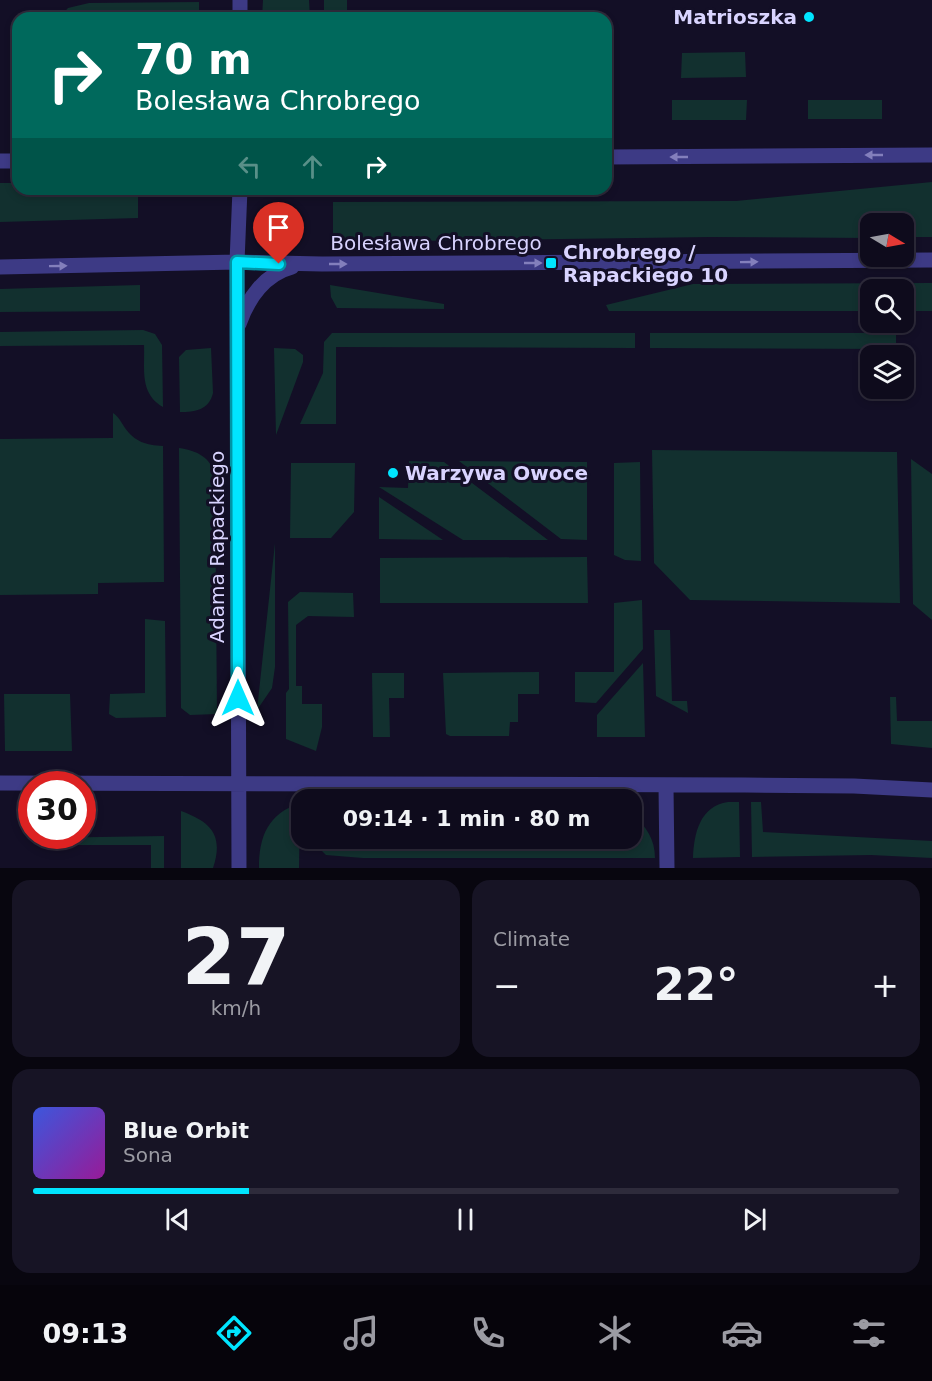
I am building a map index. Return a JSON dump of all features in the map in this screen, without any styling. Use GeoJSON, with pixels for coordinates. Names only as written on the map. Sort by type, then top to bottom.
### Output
{"type":"FeatureCollection","features":[{"type":"Feature","properties":{"kind":"street"},"geometry":{"type":"LineString","coordinates":[[612,157],[932,155]]}},
{"type":"Feature","properties":{"kind":"street","name":"Adama Rapackiego"},"geometry":{"type":"LineString","coordinates":[[239,868],[237,262],[240,195]]}},
{"type":"Feature","properties":{"kind":"street","name":"Bolesława Chrobrego"},"geometry":{"type":"LineString","coordinates":[[0,267],[237,262],[299,264],[932,260]]}},
{"type":"Feature","properties":{"kind":"street","name":"Bolesława Chrobrego"},"geometry":{"type":"LineString","coordinates":[[237,335],[246,308],[262,285],[273,274],[299,264]]}},
{"type":"Feature","properties":{"kind":"street"},"geometry":{"type":"LineString","coordinates":[[0,783],[854,786],[932,790]]}},
{"type":"Feature","properties":{"kind":"street"},"geometry":{"type":"LineString","coordinates":[[666,786],[667,868]]}},
{"type":"Feature","properties":{"kind":"green space"},"geometry":{"type":"Polygon","coordinates":[[[263,0],[309,0],[310,12],[262,12],[263,0]]]}},
{"type":"Feature","properties":{"kind":"green space"},"geometry":{"type":"Polygon","coordinates":[[[324,0],[347,0],[347,12],[324,12],[324,0]]]}},
{"type":"Feature","properties":{"kind":"green space"},"geometry":{"type":"Polygon","coordinates":[[[199,2],[199,12],[64,12],[68,8],[89,3],[199,2]]]}},
{"type":"Feature","properties":{"kind":"green space"},"geometry":{"type":"Polygon","coordinates":[[[745,52],[746,77],[681,78],[682,53],[745,52]]]}},
{"type":"Feature","properties":{"kind":"green space"},"geometry":{"type":"Polygon","coordinates":[[[672,100],[747,100],[746,120],[672,120],[672,100]]]}},
{"type":"Feature","properties":{"kind":"green space"},"geometry":{"type":"Polygon","coordinates":[[[808,100],[882,100],[882,119],[808,119],[808,100]]]}},
{"type":"Feature","properties":{"kind":"green space"},"geometry":{"type":"Polygon","coordinates":[[[932,182],[932,237],[914,237],[914,213],[860,213],[860,238],[710,237],[333,242],[333,202],[736,201],[932,182]]]}},
{"type":"Feature","properties":{"kind":"green space"},"geometry":{"type":"Polygon","coordinates":[[[0,183],[12,183],[12,195],[138,195],[138,218],[0,222],[0,183]]]}},
{"type":"Feature","properties":{"kind":"green space"},"geometry":{"type":"Polygon","coordinates":[[[860,283],[860,311],[609,311],[606,305],[693,284],[860,283]]]}},
{"type":"Feature","properties":{"kind":"green space"},"geometry":{"type":"Polygon","coordinates":[[[914,283],[932,283],[932,311],[914,311],[914,283]]]}},
{"type":"Feature","properties":{"kind":"green space"},"geometry":{"type":"Polygon","coordinates":[[[140,285],[140,311],[0,312],[0,289],[140,285]]]}},
{"type":"Feature","properties":{"kind":"green space"},"geometry":{"type":"Polygon","coordinates":[[[330,285],[444,304],[444,309],[337,308],[331,297],[330,285]]]}},
{"type":"Feature","properties":{"kind":"green space"},"geometry":{"type":"Polygon","coordinates":[[[143,330],[155,334],[162,345],[163,407],[155,401],[147,388],[144,371],[144,345],[0,346],[0,332],[143,330]]]}},
{"type":"Feature","properties":{"kind":"green space"},"geometry":{"type":"Polygon","coordinates":[[[332,333],[635,333],[635,348],[336,347],[336,424],[300,424],[323,373],[324,342],[332,333]]]}},
{"type":"Feature","properties":{"kind":"green space"},"geometry":{"type":"Polygon","coordinates":[[[650,333],[896,333],[896,345],[860,345],[860,349],[650,348],[650,333]]]}},
{"type":"Feature","properties":{"kind":"green space"},"geometry":{"type":"Polygon","coordinates":[[[211,348],[213,393],[211,399],[201,409],[180,412],[179,357],[186,350],[211,348]]]}},
{"type":"Feature","properties":{"kind":"green space"},"geometry":{"type":"Polygon","coordinates":[[[274,348],[295,349],[303,355],[303,362],[276,435],[274,348]]]}},
{"type":"Feature","properties":{"kind":"green space"},"geometry":{"type":"Polygon","coordinates":[[[113,413],[137,440],[146,444],[163,446],[164,582],[98,583],[98,594],[0,595],[0,439],[113,438],[113,413]]]}},
{"type":"Feature","properties":{"kind":"green space"},"geometry":{"type":"Polygon","coordinates":[[[179,448],[192,451],[206,459],[215,475],[217,714],[190,715],[181,708],[179,448]]]}},
{"type":"Feature","properties":{"kind":"green space"},"geometry":{"type":"Polygon","coordinates":[[[652,450],[897,452],[900,603],[690,600],[654,563],[652,450]]]}},
{"type":"Feature","properties":{"kind":"green space"},"geometry":{"type":"Polygon","coordinates":[[[911,459],[932,474],[932,620],[913,604],[911,459]]]}},
{"type":"Feature","properties":{"kind":"green space"},"geometry":{"type":"Polygon","coordinates":[[[409,461],[444,462],[548,540],[463,540],[379,487],[408,488],[409,461]]]}},
{"type":"Feature","properties":{"kind":"green space"},"geometry":{"type":"Polygon","coordinates":[[[459,461],[587,462],[587,540],[561,539],[459,461]]]}},
{"type":"Feature","properties":{"kind":"green space"},"geometry":{"type":"Polygon","coordinates":[[[640,462],[641,561],[625,560],[614,555],[614,463],[640,462]]]}},
{"type":"Feature","properties":{"kind":"green space"},"geometry":{"type":"Polygon","coordinates":[[[291,463],[355,463],[354,512],[331,538],[290,538],[291,463]]]}},
{"type":"Feature","properties":{"kind":"green space"},"geometry":{"type":"Polygon","coordinates":[[[379,497],[443,540],[379,539],[379,497]]]}},
{"type":"Feature","properties":{"kind":"green space"},"geometry":{"type":"Polygon","coordinates":[[[275,543],[275,667],[272,688],[257,710],[275,543]]]}},
{"type":"Feature","properties":{"kind":"green space"},"geometry":{"type":"Polygon","coordinates":[[[587,557],[588,603],[380,603],[380,558],[587,557]]]}},
{"type":"Feature","properties":{"kind":"green space"},"geometry":{"type":"Polygon","coordinates":[[[300,592],[353,593],[354,617],[308,616],[296,625],[296,686],[302,686],[302,704],[322,704],[322,727],[316,751],[286,739],[286,693],[289,689],[288,602],[300,592]]]}},
{"type":"Feature","properties":{"kind":"green space"},"geometry":{"type":"Polygon","coordinates":[[[642,600],[643,649],[596,703],[575,702],[575,672],[614,672],[614,603],[642,600]]]}},
{"type":"Feature","properties":{"kind":"green space"},"geometry":{"type":"Polygon","coordinates":[[[145,619],[165,621],[166,717],[116,718],[109,714],[110,694],[145,693],[145,619]]]}},
{"type":"Feature","properties":{"kind":"green space"},"geometry":{"type":"Polygon","coordinates":[[[654,630],[670,630],[672,701],[687,701],[688,713],[656,696],[654,630]]]}},
{"type":"Feature","properties":{"kind":"green space"},"geometry":{"type":"Polygon","coordinates":[[[643,663],[645,737],[597,737],[597,715],[643,663]]]}},
{"type":"Feature","properties":{"kind":"green space"},"geometry":{"type":"Polygon","coordinates":[[[539,672],[539,694],[518,694],[518,722],[510,722],[509,736],[450,736],[446,734],[443,673],[539,672]]]}},
{"type":"Feature","properties":{"kind":"green space"},"geometry":{"type":"Polygon","coordinates":[[[372,673],[404,673],[404,698],[389,698],[390,737],[373,737],[372,673]]]}},
{"type":"Feature","properties":{"kind":"green space"},"geometry":{"type":"Polygon","coordinates":[[[4,694],[70,694],[72,751],[5,751],[4,694]]]}},
{"type":"Feature","properties":{"kind":"green space"},"geometry":{"type":"Polygon","coordinates":[[[890,697],[896,697],[897,721],[932,721],[932,748],[891,744],[890,697]]]}},
{"type":"Feature","properties":{"kind":"green space"},"geometry":{"type":"Polygon","coordinates":[[[728,802],[739,802],[740,857],[693,858],[700,822],[711,809],[728,802]]]}},
{"type":"Feature","properties":{"kind":"green space"},"geometry":{"type":"Polygon","coordinates":[[[751,802],[761,802],[763,832],[932,841],[932,858],[871,855],[752,857],[751,802]]]}},
{"type":"Feature","properties":{"kind":"green space"},"geometry":{"type":"Polygon","coordinates":[[[291,807],[291,849],[299,849],[299,868],[259,868],[261,846],[268,828],[280,813],[291,807]]]}},
{"type":"Feature","properties":{"kind":"green space"},"geometry":{"type":"Polygon","coordinates":[[[181,811],[207,825],[216,838],[216,857],[213,868],[181,868],[181,811]]]}},
{"type":"Feature","properties":{"kind":"green space"},"geometry":{"type":"Polygon","coordinates":[[[642,823],[649,833],[655,858],[363,858],[326,855],[322,849],[642,849],[642,823]]]}},
{"type":"Feature","properties":{"kind":"green space"},"geometry":{"type":"Polygon","coordinates":[[[164,836],[164,868],[151,868],[151,845],[96,845],[96,837],[164,836]]]}},
{"type":"Feature","properties":{"kind":"place","name":"Matrioszka"},"geometry":{"type":"Point","coordinates":[809,17]}},
{"type":"Feature","properties":{"kind":"place","name":"Chrobrego / Rapackiego 10"},"geometry":{"type":"Point","coordinates":[551,263]}},
{"type":"Feature","properties":{"kind":"place","name":"Warzywa Owoce"},"geometry":{"type":"Point","coordinates":[393,473]}},
{"type":"Feature","properties":{"kind":"route"},"geometry":{"type":"LineString","coordinates":[[238,698],[237,262],[279,264]]}}]}
